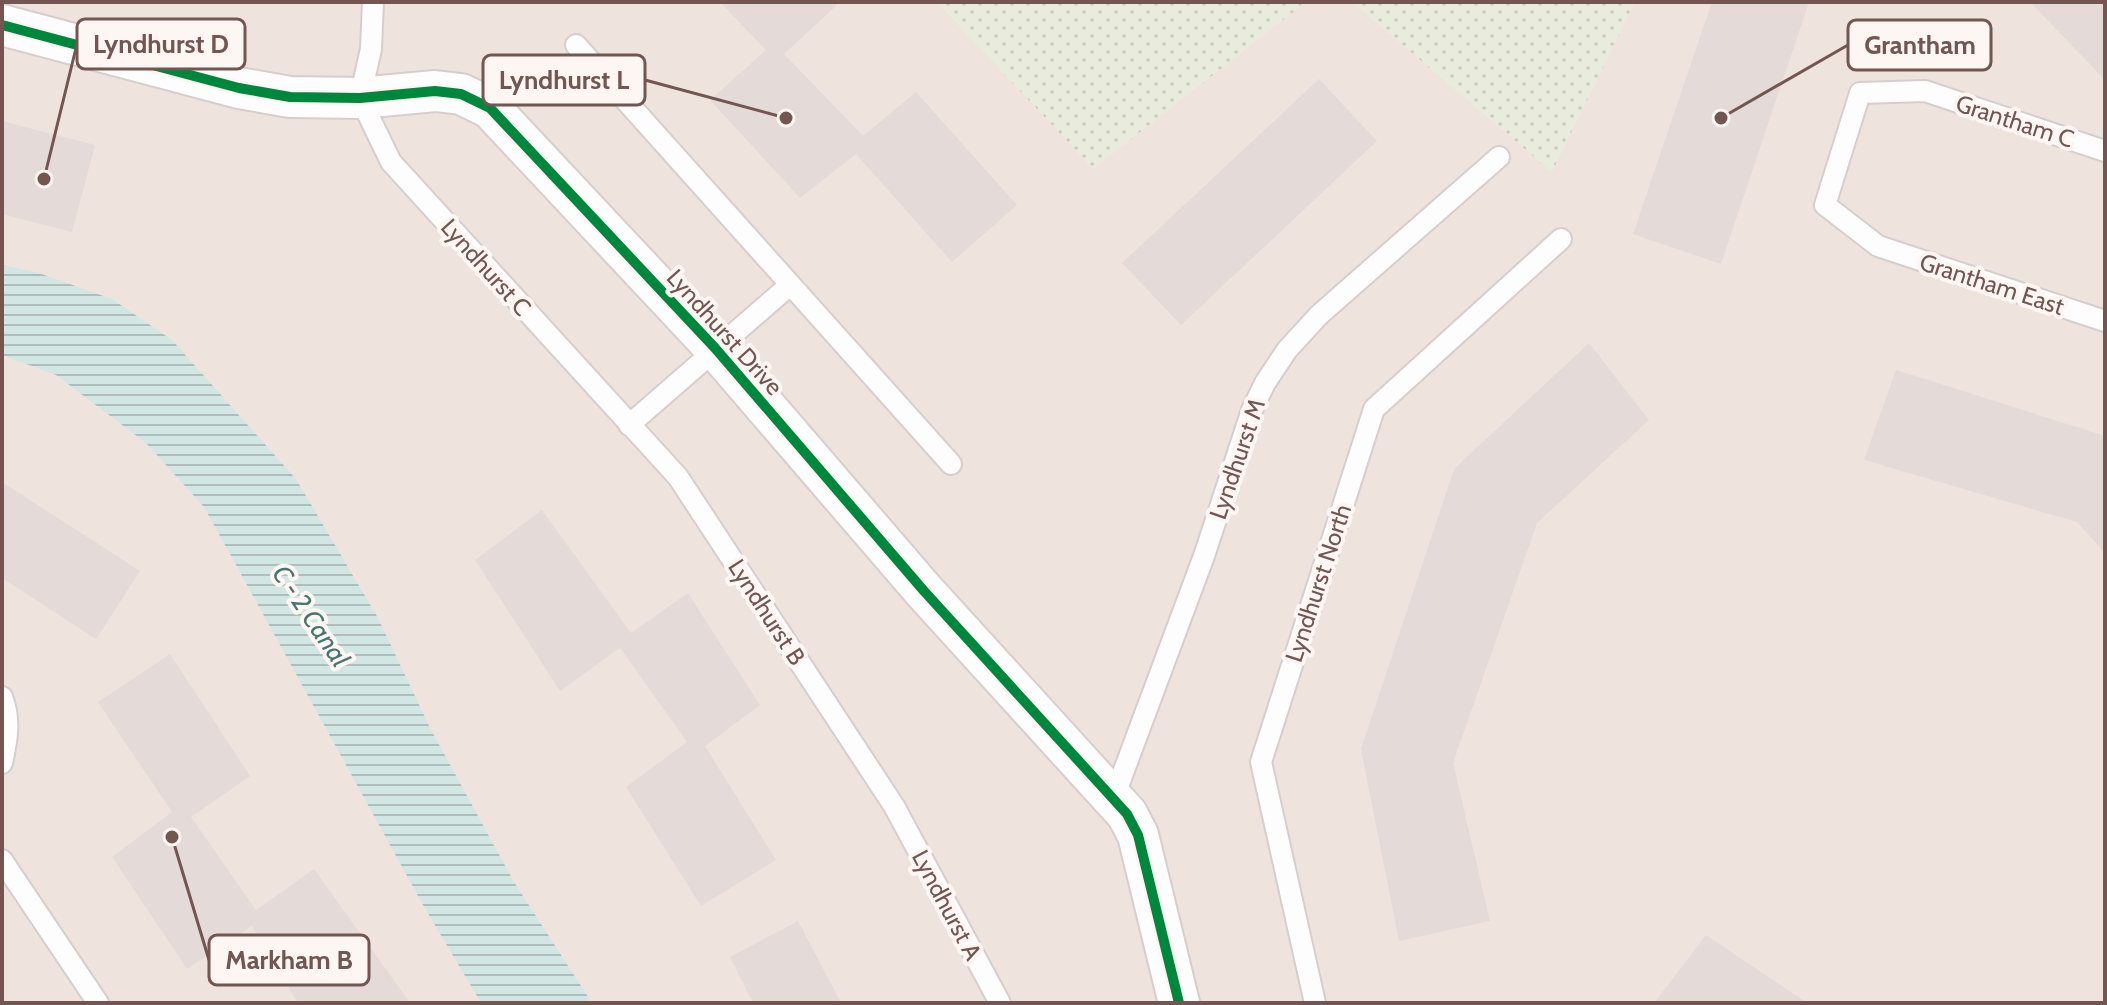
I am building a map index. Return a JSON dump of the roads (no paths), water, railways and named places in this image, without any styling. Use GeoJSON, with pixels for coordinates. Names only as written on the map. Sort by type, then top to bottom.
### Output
{"type":"FeatureCollection","features":[{"type":"Feature","properties":{"kind":"street","name":"Lyndhurst Drive"},"geometry":{"type":"LineString","coordinates":[[2,25],[239,88],[290,97],[360,98],[435,91],[461,94],[490,108],[715,348],[924,591],[1114,797],[1138,835],[1178,1003]]}},
{"type":"Feature","properties":{"kind":"lane"},"geometry":{"type":"LineString","coordinates":[[360,98],[371,49],[373,2]]}},
{"type":"Feature","properties":{"kind":"lane"},"geometry":{"type":"LineString","coordinates":[[576,45],[951,464]]}},
{"type":"Feature","properties":{"kind":"lane","name":"Grantham C"},"geometry":{"type":"LineString","coordinates":[[1925,91],[2105,151]]}},
{"type":"Feature","properties":{"kind":"lane","name":"Grantham East"},"geometry":{"type":"LineString","coordinates":[[1925,91],[1860,93],[1825,205],[1878,246],[2105,321]]}},
{"type":"Feature","properties":{"kind":"lane","name":"Lyndhurst C"},"geometry":{"type":"LineString","coordinates":[[360,98],[391,162],[629,425]]}},
{"type":"Feature","properties":{"kind":"lane","name":"Lyndhurst M"},"geometry":{"type":"LineString","coordinates":[[1114,797],[1204,556],[1252,410],[1265,383],[1287,350],[1319,315],[1499,157]]}},
{"type":"Feature","properties":{"kind":"lane","name":"Lyndhurst North"},"geometry":{"type":"LineString","coordinates":[[1315,1003],[1261,762],[1360,452],[1374,409],[1561,239]]}},
{"type":"Feature","properties":{"kind":"lane"},"geometry":{"type":"LineString","coordinates":[[629,425],[790,285]]}},
{"type":"Feature","properties":{"kind":"lane","name":"Lyndhurst B"},"geometry":{"type":"LineString","coordinates":[[629,425],[678,477],[894,806]]}},
{"type":"Feature","properties":{"kind":"lane"},"geometry":{"type":"LineString","coordinates":[[2,697],[7,710],[8,734],[2,763]]}},
{"type":"Feature","properties":{"kind":"lane","name":"Lyndhurst A"},"geometry":{"type":"LineString","coordinates":[[894,806],[1000,1003]]}},
{"type":"Feature","properties":{"kind":"lane"},"geometry":{"type":"LineString","coordinates":[[2,860],[98,1003]]}},
{"type":"Feature","properties":{"kind":"water","name":"C - 2 Canal"},"geometry":{"type":"Polygon","coordinates":[[[2,265],[36,272],[112,299],[172,340],[296,479],[378,618],[430,728],[514,882],[592,1003],[481,1003],[423,905],[204,507],[146,443],[56,375],[2,355],[2,265]]]}},
{"type":"Feature","properties":{"kind":"place","name":"Lyndhurst L"},"geometry":{"type":"Point","coordinates":[786,118]}},
{"type":"Feature","properties":{"kind":"place","name":"Grantham"},"geometry":{"type":"Point","coordinates":[1721,118]}},
{"type":"Feature","properties":{"kind":"place","name":"Lyndhurst D"},"geometry":{"type":"Point","coordinates":[44,179]}},
{"type":"Feature","properties":{"kind":"place","name":"Markham B"},"geometry":{"type":"Point","coordinates":[172,837]}}]}
